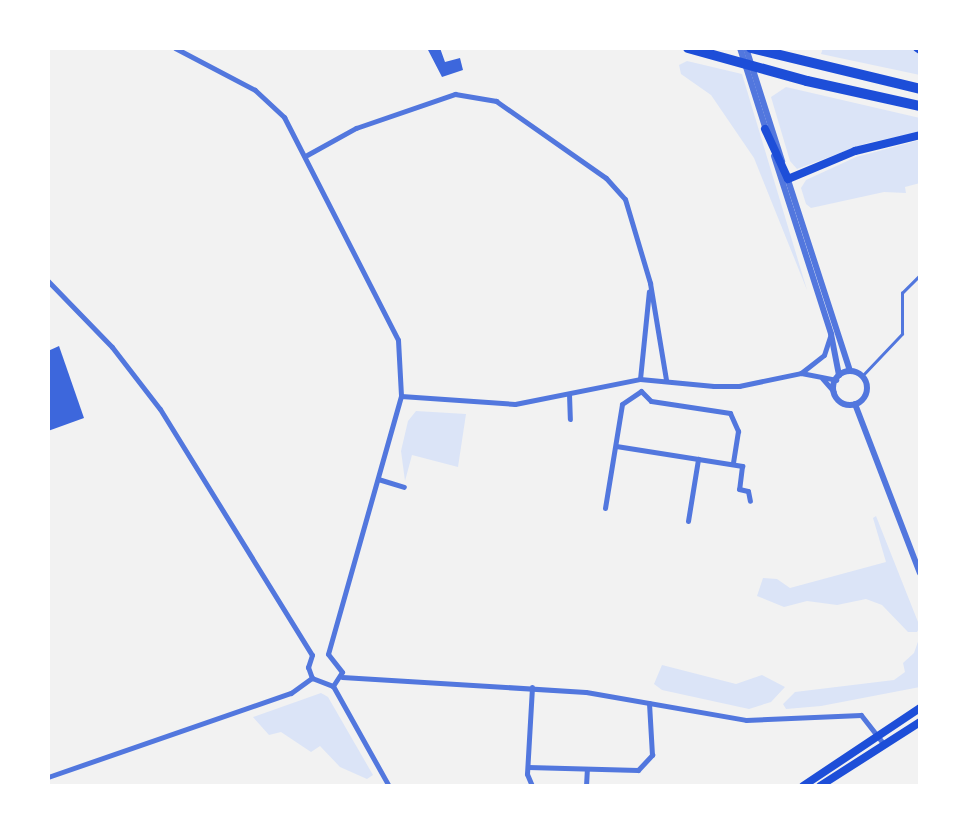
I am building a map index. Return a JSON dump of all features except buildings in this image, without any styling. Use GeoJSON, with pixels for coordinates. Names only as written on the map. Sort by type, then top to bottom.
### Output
{"type":"FeatureCollection","features":[{"type":"Feature","properties":{"kind":"highway"},"geometry":{"type":"LineString","coordinates":[[688,48],[806,82],[920,106]]}},
{"type":"Feature","properties":{"kind":"highway"},"geometry":{"type":"LineString","coordinates":[[746,48],[920,89]]}},
{"type":"Feature","properties":{"kind":"main road"},"geometry":{"type":"LineString","coordinates":[[765,129],[788,179],[854,151],[920,135]]}},
{"type":"Feature","properties":{"kind":"main road"},"geometry":{"type":"LineString","coordinates":[[820,786],[920,708]]}},
{"type":"Feature","properties":{"kind":"main road"},"geometry":{"type":"LineString","coordinates":[[803,786],[920,722]]}},
{"type":"Feature","properties":{"kind":"street"},"geometry":{"type":"LineString","coordinates":[[176,48],[264,97],[284,118],[394,329],[401,356],[401,396],[328,654],[342,676]]}},
{"type":"Feature","properties":{"kind":"street"},"geometry":{"type":"LineString","coordinates":[[746,48],[831,334],[837,378],[834,392]]}},
{"type":"Feature","properties":{"kind":"street"},"geometry":{"type":"LineString","coordinates":[[306,155],[356,128],[456,94],[496,101],[606,178],[625,199],[650,283],[666,380]]}},
{"type":"Feature","properties":{"kind":"street"},"geometry":{"type":"LineString","coordinates":[[762,106],[765,129],[802,234]]}},
{"type":"Feature","properties":{"kind":"street"},"geometry":{"type":"LineString","coordinates":[[807,251],[850,372]]}},
{"type":"Feature","properties":{"kind":"street"},"geometry":{"type":"LineString","coordinates":[[48,282],[112,346],[156,404],[312,655]]}},
{"type":"Feature","properties":{"kind":"street"},"geometry":{"type":"LineString","coordinates":[[640,379],[650,283]]}},
{"type":"Feature","properties":{"kind":"street"},"geometry":{"type":"LineString","coordinates":[[801,374],[824,355],[831,334]]}},
{"type":"Feature","properties":{"kind":"street"},"geometry":{"type":"LineString","coordinates":[[401,396],[514,404],[640,379],[739,386],[801,374],[837,378],[850,372],[862,376],[867,390],[855,404]]}},
{"type":"Feature","properties":{"kind":"street"},"geometry":{"type":"LineString","coordinates":[[820,376],[840,401],[855,404]]}},
{"type":"Feature","properties":{"kind":"street"},"geometry":{"type":"LineString","coordinates":[[605,508],[622,404],[641,391],[651,400],[730,413],[738,432],[733,464]]}},
{"type":"Feature","properties":{"kind":"street"},"geometry":{"type":"LineString","coordinates":[[568,394],[570,419]]}},
{"type":"Feature","properties":{"kind":"street"},"geometry":{"type":"LineString","coordinates":[[855,404],[920,573]]}},
{"type":"Feature","properties":{"kind":"street"},"geometry":{"type":"LineString","coordinates":[[616,446],[742,466],[739,489],[748,491],[750,501]]}},
{"type":"Feature","properties":{"kind":"street"},"geometry":{"type":"LineString","coordinates":[[688,521],[698,459]]}},
{"type":"Feature","properties":{"kind":"street"},"geometry":{"type":"LineString","coordinates":[[378,479],[404,487]]}},
{"type":"Feature","properties":{"kind":"street"},"geometry":{"type":"LineString","coordinates":[[312,655],[328,654]]}},
{"type":"Feature","properties":{"kind":"street"},"geometry":{"type":"LineString","coordinates":[[312,655],[308,667],[312,678],[333,686],[390,786]]}},
{"type":"Feature","properties":{"kind":"street"},"geometry":{"type":"LineString","coordinates":[[333,686],[342,676]]}},
{"type":"Feature","properties":{"kind":"street"},"geometry":{"type":"LineString","coordinates":[[342,676],[532,688],[746,720],[861,716],[882,740]]}},
{"type":"Feature","properties":{"kind":"street"},"geometry":{"type":"LineString","coordinates":[[48,778],[291,693],[312,678]]}},
{"type":"Feature","properties":{"kind":"street"},"geometry":{"type":"LineString","coordinates":[[532,688],[528,766],[532,786]]}},
{"type":"Feature","properties":{"kind":"street"},"geometry":{"type":"LineString","coordinates":[[528,766],[632,772],[647,764],[653,742],[650,703]]}},
{"type":"Feature","properties":{"kind":"street"},"geometry":{"type":"LineString","coordinates":[[586,786],[587,769]]}},
{"type":"Feature","properties":{"kind":"lane"},"geometry":{"type":"LineString","coordinates":[[862,376],[902,334],[902,293],[920,276]]}},
{"type":"Feature","properties":{"kind":"shaded area"},"geometry":{"type":"Polygon","coordinates":[[[823,48],[910,48],[920,53],[920,75],[821,54],[823,48]]]}},
{"type":"Feature","properties":{"kind":"shaded area"},"geometry":{"type":"Polygon","coordinates":[[[687,61],[742,74],[807,290],[754,158],[711,95],[681,74],[679,65],[687,61]]]}},
{"type":"Feature","properties":{"kind":"shaded area"},"geometry":{"type":"Polygon","coordinates":[[[786,87],[920,118],[920,132],[867,143],[797,169],[790,161],[771,97],[786,87]]]}},
{"type":"Feature","properties":{"kind":"shaded area"},"geometry":{"type":"Polygon","coordinates":[[[920,140],[920,183],[905,187],[906,193],[884,192],[811,208],[806,204],[801,188],[806,180],[856,157],[920,140]]]}},
{"type":"Feature","properties":{"kind":"shaded area"},"geometry":{"type":"Polygon","coordinates":[[[416,411],[466,414],[458,467],[412,455],[405,481],[401,451],[408,421],[416,411]]]}},
{"type":"Feature","properties":{"kind":"shaded area"},"geometry":{"type":"Polygon","coordinates":[[[876,516],[920,627],[917,632],[908,632],[882,605],[866,599],[837,605],[807,601],[784,607],[757,596],[763,578],[777,579],[790,588],[886,562],[873,518],[876,516]]]}},
{"type":"Feature","properties":{"kind":"shaded area"},"geometry":{"type":"Polygon","coordinates":[[[920,636],[920,687],[821,706],[786,709],[783,704],[795,692],[894,680],[905,672],[903,663],[914,653],[920,636]]]}},
{"type":"Feature","properties":{"kind":"shaded area"},"geometry":{"type":"Polygon","coordinates":[[[662,665],[736,684],[762,675],[785,687],[771,702],[749,709],[662,690],[654,684],[662,665]]]}},
{"type":"Feature","properties":{"kind":"shaded area"},"geometry":{"type":"Polygon","coordinates":[[[321,693],[328,697],[373,775],[367,779],[340,767],[320,746],[311,752],[281,732],[269,735],[253,717],[321,693]]]}}]}
